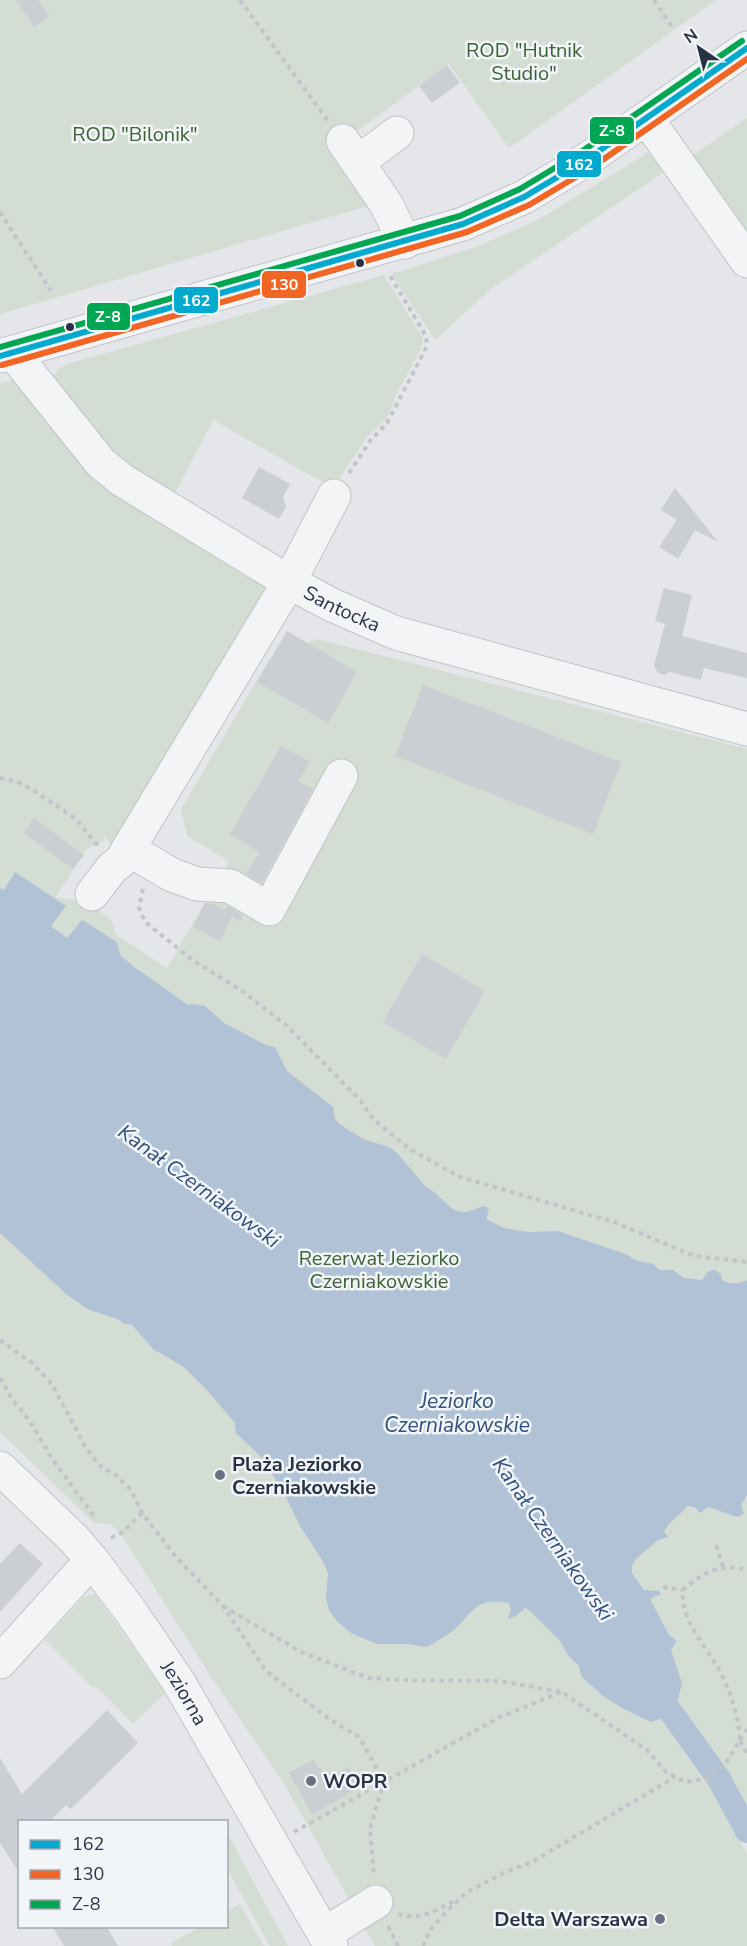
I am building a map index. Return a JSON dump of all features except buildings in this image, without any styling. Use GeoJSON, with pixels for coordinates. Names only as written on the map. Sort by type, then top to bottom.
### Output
{"type":"FeatureCollection","features":[{"type":"Feature","properties":{"kind":"street"},"geometry":{"type":"LineString","coordinates":[[6,355],[463,224],[524,197],[586,160],[747,48]]}},
{"type":"Feature","properties":{"kind":"street"},"geometry":{"type":"LineString","coordinates":[[647,119],[747,261]]}},
{"type":"Feature","properties":{"kind":"street"},"geometry":{"type":"LineString","coordinates":[[397,134],[350,152],[386,204],[405,242]]}},
{"type":"Feature","properties":{"kind":"street","name":"Santocka"},"geometry":{"type":"LineString","coordinates":[[6,355],[101,464],[122,480],[289,582],[332,605],[396,633],[747,729]]}},
{"type":"Feature","properties":{"kind":"street"},"geometry":{"type":"LineString","coordinates":[[92,894],[125,855],[289,582],[334,496]]}},
{"type":"Feature","properties":{"kind":"street"},"geometry":{"type":"LineString","coordinates":[[125,855],[196,884],[230,886],[269,909],[341,776]]}},
{"type":"Feature","properties":{"kind":"street","name":"Jeziorna"},"geometry":{"type":"LineString","coordinates":[[0,1468],[74,1539],[92,1560],[178,1681],[328,1940]]}},
{"type":"Feature","properties":{"kind":"street"},"geometry":{"type":"LineString","coordinates":[[0,1662],[92,1560]]}},
{"type":"Feature","properties":{"kind":"street"},"geometry":{"type":"LineString","coordinates":[[328,1940],[376,1897]]}},
{"type":"Feature","properties":{"kind":"path"},"geometry":{"type":"LineString","coordinates":[[240,0],[350,152]]}},
{"type":"Feature","properties":{"kind":"path"},"geometry":{"type":"LineString","coordinates":[[654,0],[674,30]]}},
{"type":"Feature","properties":{"kind":"path"},"geometry":{"type":"LineString","coordinates":[[0,212],[51,291]]}},
{"type":"Feature","properties":{"kind":"path"},"geometry":{"type":"LineString","coordinates":[[334,496],[370,441],[387,423],[427,346],[426,336],[385,268]]}},
{"type":"Feature","properties":{"kind":"path"},"geometry":{"type":"LineString","coordinates":[[0,778],[18,782],[33,790],[76,819],[105,855],[125,855],[130,869],[143,889],[139,908],[145,922],[194,961],[242,991],[286,1025],[360,1100],[373,1119],[411,1150],[460,1177],[614,1222],[694,1256],[747,1262]]}},
{"type":"Feature","properties":{"kind":"path"},"geometry":{"type":"LineString","coordinates":[[0,1340],[32,1363],[52,1384],[86,1448],[100,1466],[116,1475],[131,1490],[142,1513],[177,1558],[223,1606],[266,1671],[332,1721],[359,1737],[384,1781],[370,1828],[376,1897],[398,1946]]}},
{"type":"Feature","properties":{"kind":"path"},"geometry":{"type":"LineString","coordinates":[[0,1378],[51,1457],[99,1523]]}},
{"type":"Feature","properties":{"kind":"path"},"geometry":{"type":"LineString","coordinates":[[92,1560],[107,1540],[123,1532],[142,1513]]}},
{"type":"Feature","properties":{"kind":"path"},"geometry":{"type":"LineString","coordinates":[[716,1545],[723,1566]]}},
{"type":"Feature","properties":{"kind":"path"},"geometry":{"type":"LineString","coordinates":[[663,1587],[683,1590],[704,1574],[723,1566],[747,1570]]}},
{"type":"Feature","properties":{"kind":"path"},"geometry":{"type":"LineString","coordinates":[[683,1590],[684,1608],[692,1626],[720,1671],[735,1704],[740,1740],[747,1754]]}},
{"type":"Feature","properties":{"kind":"path"},"geometry":{"type":"LineString","coordinates":[[223,1606],[301,1652],[368,1678],[499,1681],[562,1692],[647,1750],[666,1772],[685,1782],[705,1779],[725,1764],[747,1730]]}},
{"type":"Feature","properties":{"kind":"path"},"geometry":{"type":"LineString","coordinates":[[273,1844],[500,1717],[562,1692]]}},
{"type":"Feature","properties":{"kind":"path"},"geometry":{"type":"LineString","coordinates":[[740,1740],[747,1736]]}},
{"type":"Feature","properties":{"kind":"path"},"geometry":{"type":"LineString","coordinates":[[376,1897],[390,1909],[409,1917],[434,1912],[503,1873],[532,1862],[675,1776]]}},
{"type":"Feature","properties":{"kind":"path"},"geometry":{"type":"LineString","coordinates":[[423,1946],[430,1930],[462,1897]]}},
{"type":"Feature","properties":{"kind":"green space","name":"ROD \"Bilonik\""},"geometry":{"type":"Polygon","coordinates":[[[0,0],[716,0],[509,148],[449,64],[356,132],[368,206],[0,314],[0,0]]]}},
{"type":"Feature","properties":{"kind":"green space"},"geometry":{"type":"Polygon","coordinates":[[[747,118],[747,238],[689,158],[747,118]]]}},
{"type":"Feature","properties":{"kind":"green space"},"geometry":{"type":"Polygon","coordinates":[[[654,149],[668,169],[491,289],[435,340],[391,274],[473,248],[538,220],[654,149]]]}},
{"type":"Feature","properties":{"kind":"green space"},"geometry":{"type":"Polygon","coordinates":[[[384,275],[423,338],[421,349],[396,395],[387,418],[368,436],[333,488],[213,420],[174,495],[114,457],[52,378],[67,364],[384,275]]]}},
{"type":"Feature","properties":{"kind":"green space","name":"Rezerwat Jeziorko Czerniakowskie"},"geometry":{"type":"Polygon","coordinates":[[[17,379],[264,586],[264,604],[112,846],[105,837],[103,841],[86,850],[56,897],[97,905],[100,912],[112,920],[115,934],[167,968],[229,861],[187,836],[181,809],[270,658],[317,639],[747,749],[747,1808],[728,1773],[710,1786],[747,1854],[747,1946],[375,1946],[281,1778],[208,1672],[120,1533],[110,1524],[94,1523],[0,1432],[0,383],[17,379]]]}},
{"type":"Feature","properties":{"kind":"green space"},"geometry":{"type":"Polygon","coordinates":[[[95,1594],[165,1693],[133,1724],[96,1686],[93,1688],[45,1640],[85,1596],[95,1594]]]}},
{"type":"Feature","properties":{"kind":"green space"},"geometry":{"type":"Polygon","coordinates":[[[228,1835],[288,1946],[270,1946],[228,1871],[228,1835]]]}},
{"type":"Feature","properties":{"kind":"green space"},"geometry":{"type":"Polygon","coordinates":[[[240,1904],[264,1946],[172,1946],[171,1943],[198,1928],[228,1928],[228,1910],[240,1904]]]}},
{"type":"Feature","properties":{"kind":"water","name":"Jeziorko Czerniakowskie"},"geometry":{"type":"Polygon","coordinates":[[[15,872],[66,906],[51,926],[67,938],[82,920],[117,942],[120,955],[188,1005],[205,1006],[224,1023],[266,1045],[275,1047],[287,1071],[333,1107],[335,1119],[341,1125],[363,1139],[389,1147],[427,1188],[454,1209],[465,1212],[485,1206],[489,1210],[486,1219],[504,1228],[530,1232],[558,1231],[628,1255],[635,1260],[653,1264],[660,1270],[673,1270],[684,1278],[702,1280],[709,1271],[715,1270],[721,1274],[722,1280],[728,1282],[737,1283],[747,1280],[747,1495],[741,1505],[744,1514],[737,1517],[708,1507],[700,1513],[696,1508],[688,1506],[668,1525],[664,1532],[668,1537],[658,1540],[632,1565],[632,1573],[644,1590],[659,1591],[661,1594],[650,1599],[669,1635],[677,1641],[671,1650],[682,1683],[672,1715],[651,1722],[603,1696],[581,1676],[579,1666],[568,1655],[561,1642],[529,1610],[525,1608],[516,1616],[507,1619],[511,1611],[509,1603],[483,1603],[453,1631],[427,1647],[377,1644],[351,1633],[337,1621],[329,1610],[326,1598],[328,1573],[286,1497],[264,1460],[236,1433],[235,1423],[206,1389],[184,1367],[153,1349],[132,1325],[87,1309],[65,1293],[0,1233],[0,888],[4,890],[15,872]]]}},
{"type":"Feature","properties":{"kind":"waterway","name":"Kanał Czerniakowski"},"geometry":{"type":"LineString","coordinates":[[655,1690],[719,1779],[747,1831]]}},
{"type":"Feature","properties":{"kind":"transit line","name":"Z-8"},"geometry":{"type":"LineString","coordinates":[[0,347],[460,216],[520,189],[581,152],[742,41]]}},
{"type":"Feature","properties":{"kind":"transit line","name":"162"},"geometry":{"type":"LineString","coordinates":[[0,356],[463,224],[524,197],[586,160],[747,48]]}},
{"type":"Feature","properties":{"kind":"transit line","name":"130"},"geometry":{"type":"LineString","coordinates":[[2,365],[467,232],[529,205],[591,168],[747,59]]}},
{"type":"Feature","properties":{"kind":"place","name":"Plaża Jeziorko Czerniakowskie"},"geometry":{"type":"Point","coordinates":[220,1475]}},
{"type":"Feature","properties":{"kind":"place","name":"WOPR"},"geometry":{"type":"Point","coordinates":[311,1781]}},
{"type":"Feature","properties":{"kind":"place","name":"Delta Warszawa"},"geometry":{"type":"Point","coordinates":[660,1919]}},
{"type":"Feature","properties":{"kind":"park label","name":"ROD \"Hutnik Studio\""},"geometry":{"type":"Point","coordinates":[524,62]}}]}
